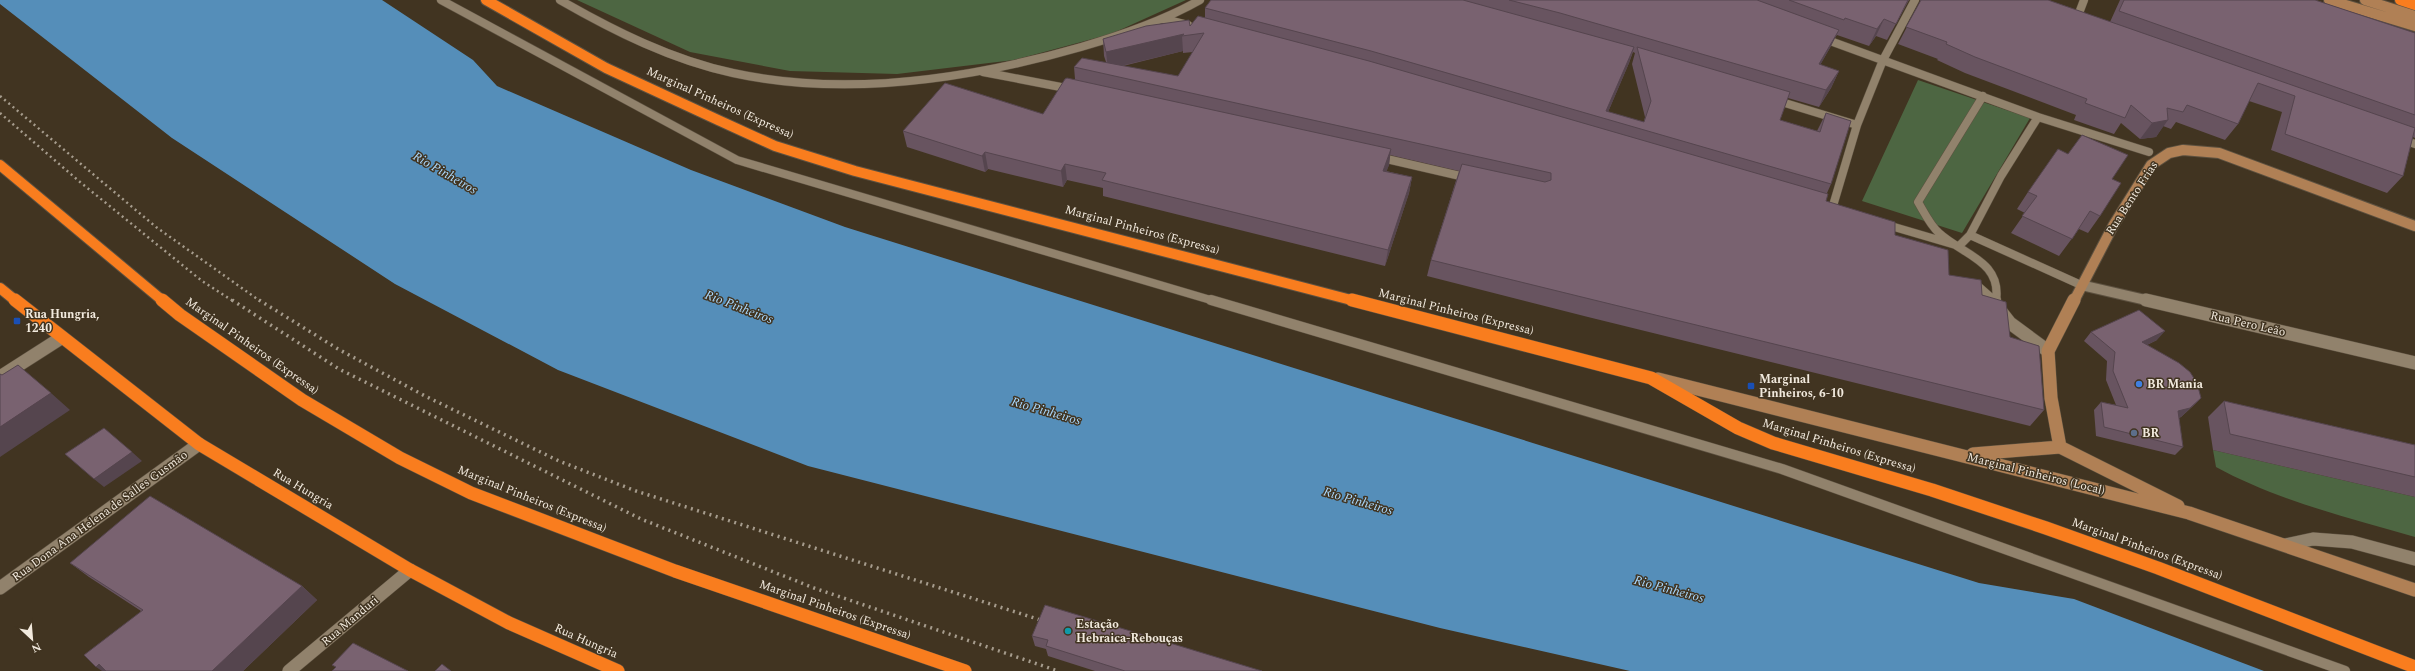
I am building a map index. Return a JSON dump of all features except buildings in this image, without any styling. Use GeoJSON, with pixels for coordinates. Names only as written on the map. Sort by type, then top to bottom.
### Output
{"type":"FeatureCollection","features":[{"type":"Feature","properties":{"kind":"highway","name":"Marginal Pinheiros (Expressa)"},"geometry":{"type":"LineString","coordinates":[[486,0],[606,68],[775,146],[863,173],[1650,378],[1738,428],[1773,443],[1932,490],[2046,528],[2165,571],[2415,667]]}},
{"type":"Feature","properties":{"kind":"highway"},"geometry":{"type":"LineString","coordinates":[[2400,0],[2415,5]]}},
{"type":"Feature","properties":{"kind":"highway","name":"Marginal Pinheiros (Expressa)"},"geometry":{"type":"LineString","coordinates":[[0,165],[180,316],[302,400],[400,458],[471,493],[675,571],[965,671]]}},
{"type":"Feature","properties":{"kind":"highway","name":"Rua Hungria"},"geometry":{"type":"LineString","coordinates":[[0,288],[61,338],[199,444],[410,570],[509,623],[618,671]]}},
{"type":"Feature","properties":{"kind":"main road"},"geometry":{"type":"LineString","coordinates":[[2329,0],[2415,26]]}},
{"type":"Feature","properties":{"kind":"main road"},"geometry":{"type":"LineString","coordinates":[[2365,0],[2415,16]]}},
{"type":"Feature","properties":{"kind":"main road","name":"Rua Bento Frias"},"geometry":{"type":"LineString","coordinates":[[2048,351],[2113,226],[2151,166],[2157,159],[2169,153],[2183,150],[2206,151],[2234,158],[2415,226]]}},
{"type":"Feature","properties":{"kind":"main road"},"geometry":{"type":"LineString","coordinates":[[2048,351],[2051,398],[2060,447]]}},
{"type":"Feature","properties":{"kind":"main road","name":"Marginal Pinheiros (Local)"},"geometry":{"type":"LineString","coordinates":[[1650,378],[2189,513],[2415,590]]}},
{"type":"Feature","properties":{"kind":"main road"},"geometry":{"type":"LineString","coordinates":[[1961,455],[2060,447],[2168,499],[2189,513]]}},
{"type":"Feature","properties":{"kind":"street","name":"Rua Pero Leão"},"geometry":{"type":"LineString","coordinates":[[2081,285],[2415,363]]}},
{"type":"Feature","properties":{"kind":"street"},"geometry":{"type":"LineString","coordinates":[[1996,302],[2002,314],[2010,323],[2048,351]]}},
{"type":"Feature","properties":{"kind":"street"},"geometry":{"type":"LineString","coordinates":[[0,377],[61,338]]}},
{"type":"Feature","properties":{"kind":"street","name":"Rua Dona Ana Helena de Salles Gusmão"},"geometry":{"type":"LineString","coordinates":[[0,588],[199,444]]}},
{"type":"Feature","properties":{"kind":"street"},"geometry":{"type":"LineString","coordinates":[[2285,545],[2313,539],[2352,542],[2415,559]]}},
{"type":"Feature","properties":{"kind":"street","name":"Rua Manduri"},"geometry":{"type":"LineString","coordinates":[[289,671],[410,570]]}},
{"type":"Feature","properties":{"kind":"lane"},"geometry":{"type":"LineString","coordinates":[[441,0],[737,160],[1782,469],[2346,671]]}},
{"type":"Feature","properties":{"kind":"lane"},"geometry":{"type":"LineString","coordinates":[[560,0],[652,46],[688,61],[732,73],[801,83],[849,83],[912,80],[980,72],[1051,56],[1164,19],[1200,0]]}},
{"type":"Feature","properties":{"kind":"lane"},"geometry":{"type":"LineString","coordinates":[[1832,209],[1857,125],[1883,60],[1915,0]]}},
{"type":"Feature","properties":{"kind":"lane"},"geometry":{"type":"LineString","coordinates":[[2076,23],[2084,0]]}},
{"type":"Feature","properties":{"kind":"lane"},"geometry":{"type":"LineString","coordinates":[[1164,19],[1194,27]]}},
{"type":"Feature","properties":{"kind":"lane"},"geometry":{"type":"LineString","coordinates":[[1816,36],[2038,116],[2149,152]]}},
{"type":"Feature","properties":{"kind":"lane"},"geometry":{"type":"LineString","coordinates":[[980,72],[1080,90]]}},
{"type":"Feature","properties":{"kind":"lane"},"geometry":{"type":"LineString","coordinates":[[1978,286],[1996,302],[1999,293],[1999,283],[1995,277],[1979,260],[1938,232],[1918,202],[1983,96]]}},
{"type":"Feature","properties":{"kind":"lane"},"geometry":{"type":"LineString","coordinates":[[1766,98],[1857,125]]}},
{"type":"Feature","properties":{"kind":"lane"},"geometry":{"type":"LineString","coordinates":[[1959,246],[1970,235],[2001,176],[2038,116]]}},
{"type":"Feature","properties":{"kind":"lane"},"geometry":{"type":"LineString","coordinates":[[2394,137],[2415,144]]}},
{"type":"Feature","properties":{"kind":"lane"},"geometry":{"type":"LineString","coordinates":[[1373,156],[1481,180]]}},
{"type":"Feature","properties":{"kind":"lane"},"geometry":{"type":"LineString","coordinates":[[1877,222],[1959,246]]}},
{"type":"Feature","properties":{"kind":"lane"},"geometry":{"type":"LineString","coordinates":[[1970,235],[2081,285]]}},
{"type":"Feature","properties":{"kind":"green space"},"geometry":{"type":"Polygon","coordinates":[[[577,0],[1186,0],[1111,34],[1014,60],[897,74],[790,71],[690,52],[577,0]]]}},
{"type":"Feature","properties":{"kind":"green space"},"geometry":{"type":"Polygon","coordinates":[[[1918,80],[2030,118],[1962,233],[1862,201],[1918,80]]]}},
{"type":"Feature","properties":{"kind":"green space"},"geometry":{"type":"Polygon","coordinates":[[[2213,450],[2415,497],[2415,537],[2288,499],[2239,479],[2216,467],[2213,450]]]}},
{"type":"Feature","properties":{"kind":"water","name":"Rio Pinheiros"},"geometry":{"type":"Polygon","coordinates":[[[0,0],[382,0],[473,60],[497,86],[691,170],[845,227],[1979,583],[2074,599],[2264,671],[1630,671],[1440,628],[808,466],[558,370],[395,284],[172,138],[0,4],[0,0]]]}},
{"type":"Feature","properties":{"kind":"railway"},"geometry":{"type":"LineString","coordinates":[[0,96],[156,227],[260,301]]}},
{"type":"Feature","properties":{"kind":"railway"},"geometry":{"type":"LineString","coordinates":[[0,113],[80,182],[202,281],[233,301]]}},
{"type":"Feature","properties":{"kind":"railway"},"geometry":{"type":"LineString","coordinates":[[232,300],[339,369],[641,519],[814,588],[1058,671]]}},
{"type":"Feature","properties":{"kind":"railway"},"geometry":{"type":"LineString","coordinates":[[259,300],[338,349],[425,396],[559,461],[636,491],[1050,623]]}},
{"type":"Feature","properties":{"kind":"place","name":"Rua Hungria, 1240"},"geometry":{"type":"Point","coordinates":[17,321]}},
{"type":"Feature","properties":{"kind":"place","name":"BR Mania"},"geometry":{"type":"Point","coordinates":[2139,384]}},
{"type":"Feature","properties":{"kind":"place","name":"Marginal Pinheiros, 6-10"},"geometry":{"type":"Point","coordinates":[1751,386]}},
{"type":"Feature","properties":{"kind":"place","name":"BR"},"geometry":{"type":"Point","coordinates":[2134,433]}},
{"type":"Feature","properties":{"kind":"place","name":"Estação Hebraica-Rebouças"},"geometry":{"type":"Point","coordinates":[1068,631]}}]}
